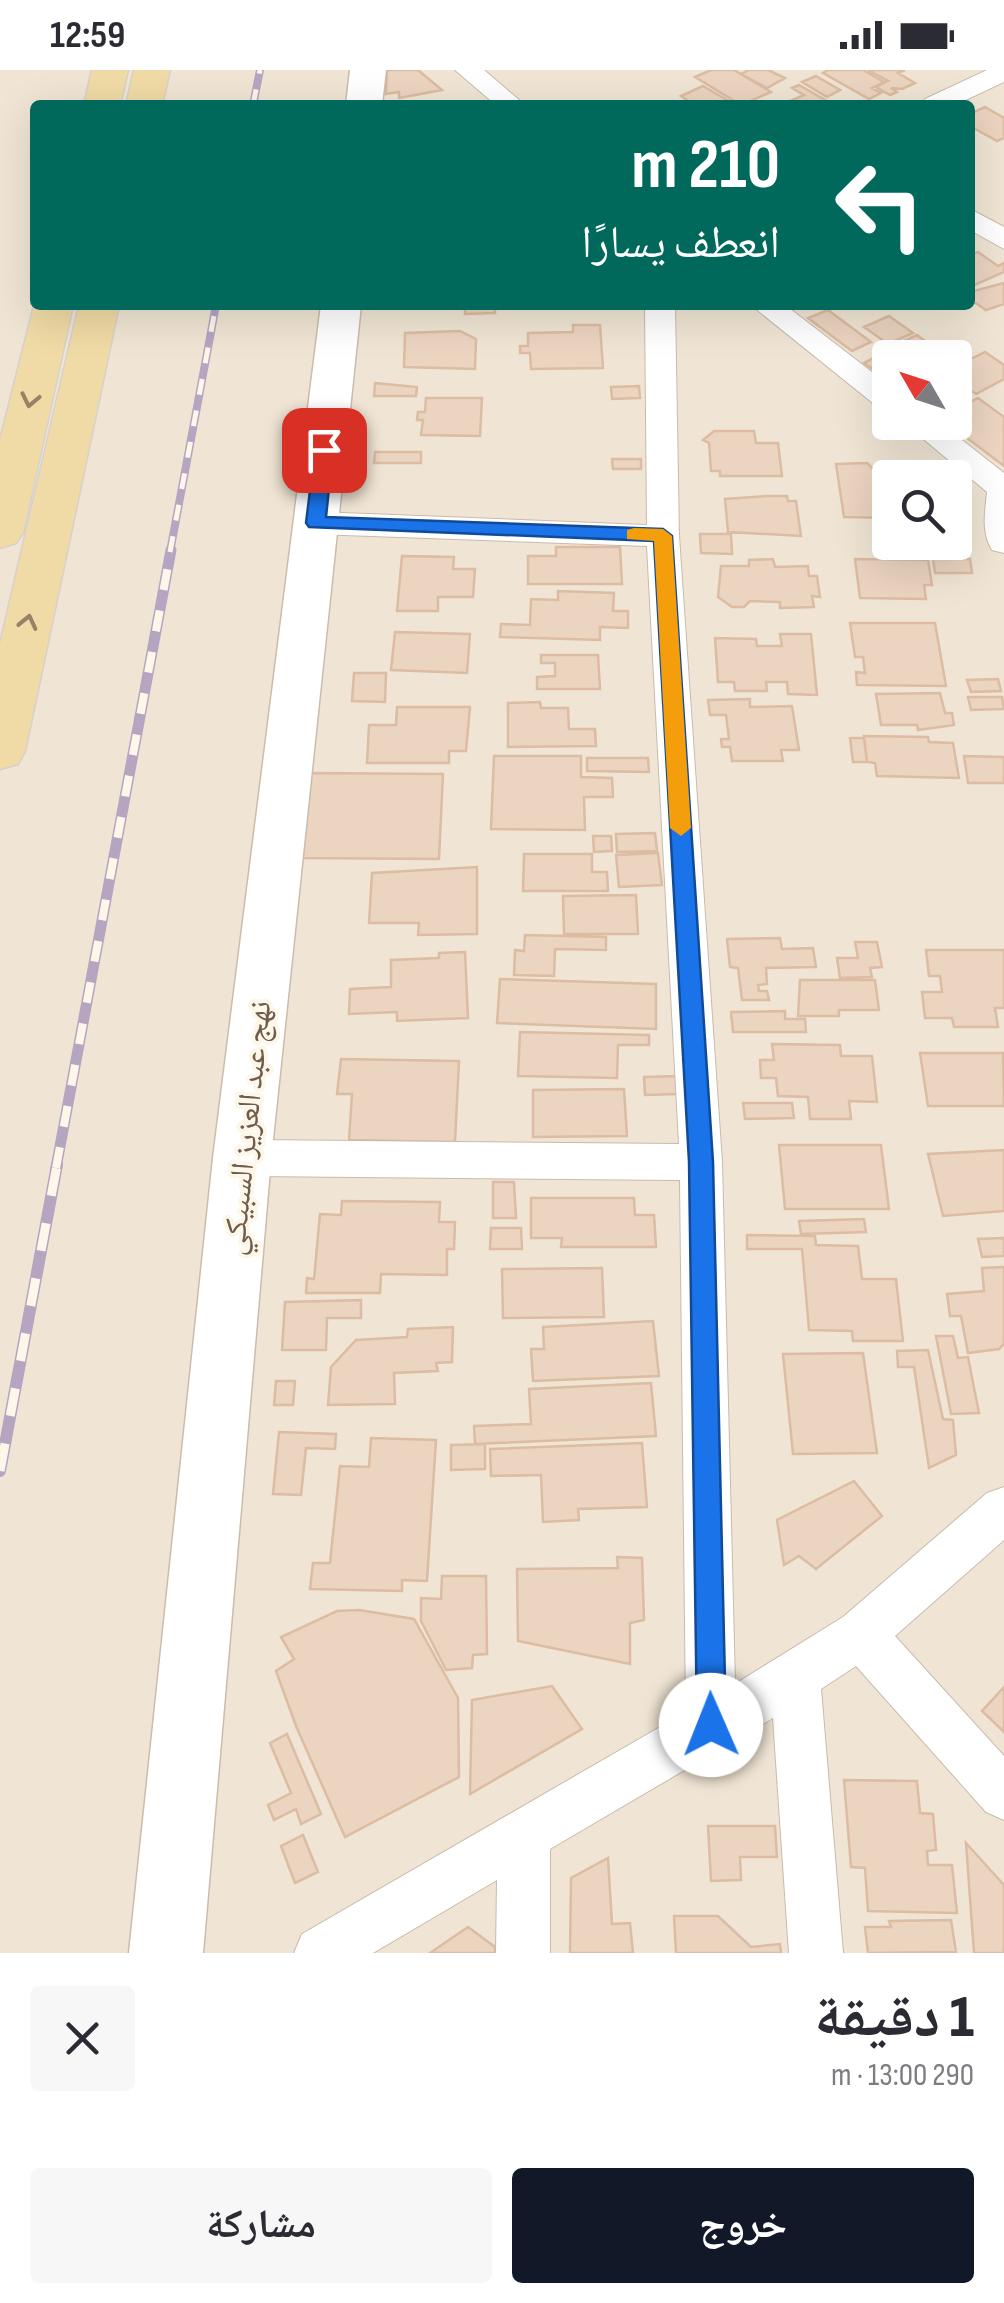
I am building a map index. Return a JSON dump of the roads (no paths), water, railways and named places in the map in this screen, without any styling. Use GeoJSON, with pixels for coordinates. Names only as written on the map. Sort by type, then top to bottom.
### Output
{"type":"FeatureCollection","features":[{"type":"Feature","properties":{"kind":"main road"},"geometry":{"type":"LineString","coordinates":[[103,100],[110,70]]}},
{"type":"Feature","properties":{"kind":"main road"},"geometry":{"type":"LineString","coordinates":[[145,100],[152,70]]}},
{"type":"Feature","properties":{"kind":"main road"},"geometry":{"type":"LineString","coordinates":[[0,533],[51,310]]}},
{"type":"Feature","properties":{"kind":"main road"},"geometry":{"type":"LineString","coordinates":[[2,727],[98,310]]}},
{"type":"Feature","properties":{"kind":"street"},"geometry":{"type":"LineString","coordinates":[[365,100],[368,70]]}},
{"type":"Feature","properties":{"kind":"street"},"geometry":{"type":"LineString","coordinates":[[468,70],[506,100]]}},
{"type":"Feature","properties":{"kind":"street"},"geometry":{"type":"LineString","coordinates":[[945,100],[1002,75]]}},
{"type":"Feature","properties":{"kind":"street"},"geometry":{"type":"LineString","coordinates":[[975,220],[1004,240]]}},
{"type":"Feature","properties":{"kind":"street","name":"نهج عبد العزيز السبيكي"},"geometry":{"type":"LineString","coordinates":[[166,1953],[242,1158],[340,310]]}},
{"type":"Feature","properties":{"kind":"street"},"geometry":{"type":"LineString","coordinates":[[660,310],[663,536],[701,1162],[711,1725]]}},
{"type":"Feature","properties":{"kind":"street"},"geometry":{"type":"LineString","coordinates":[[772,310],[872,387]]}},
{"type":"Feature","properties":{"kind":"street"},"geometry":{"type":"LineString","coordinates":[[941,440],[1003,488],[1000,519],[1004,542]]}},
{"type":"Feature","properties":{"kind":"street"},"geometry":{"type":"LineString","coordinates":[[316,523],[663,536]]}},
{"type":"Feature","properties":{"kind":"street"},"geometry":{"type":"LineString","coordinates":[[242,1158],[701,1162]]}},
{"type":"Feature","properties":{"kind":"street"},"geometry":{"type":"LineString","coordinates":[[321,1953],[795,1677],[860,1634],[1004,1509]]}},
{"type":"Feature","properties":{"kind":"street"},"geometry":{"type":"LineString","coordinates":[[860,1634],[1004,1794]]}},
{"type":"Feature","properties":{"kind":"street"},"geometry":{"type":"LineString","coordinates":[[795,1677],[816,1953]]}},
{"type":"Feature","properties":{"kind":"street"},"geometry":{"type":"LineString","coordinates":[[523,1953],[524,1833]]}},
{"type":"Feature","properties":{"kind":"railway"},"geometry":{"type":"LineString","coordinates":[[254,100],[260,70]]}},
{"type":"Feature","properties":{"kind":"railway"},"geometry":{"type":"LineString","coordinates":[[170,552],[215,310]]}},
{"type":"Feature","properties":{"kind":"railway"},"geometry":{"type":"LineString","coordinates":[[56,1168],[171,550]]}},
{"type":"Feature","properties":{"kind":"railway"},"geometry":{"type":"LineString","coordinates":[[0,1471],[57,1165]]}}]}
